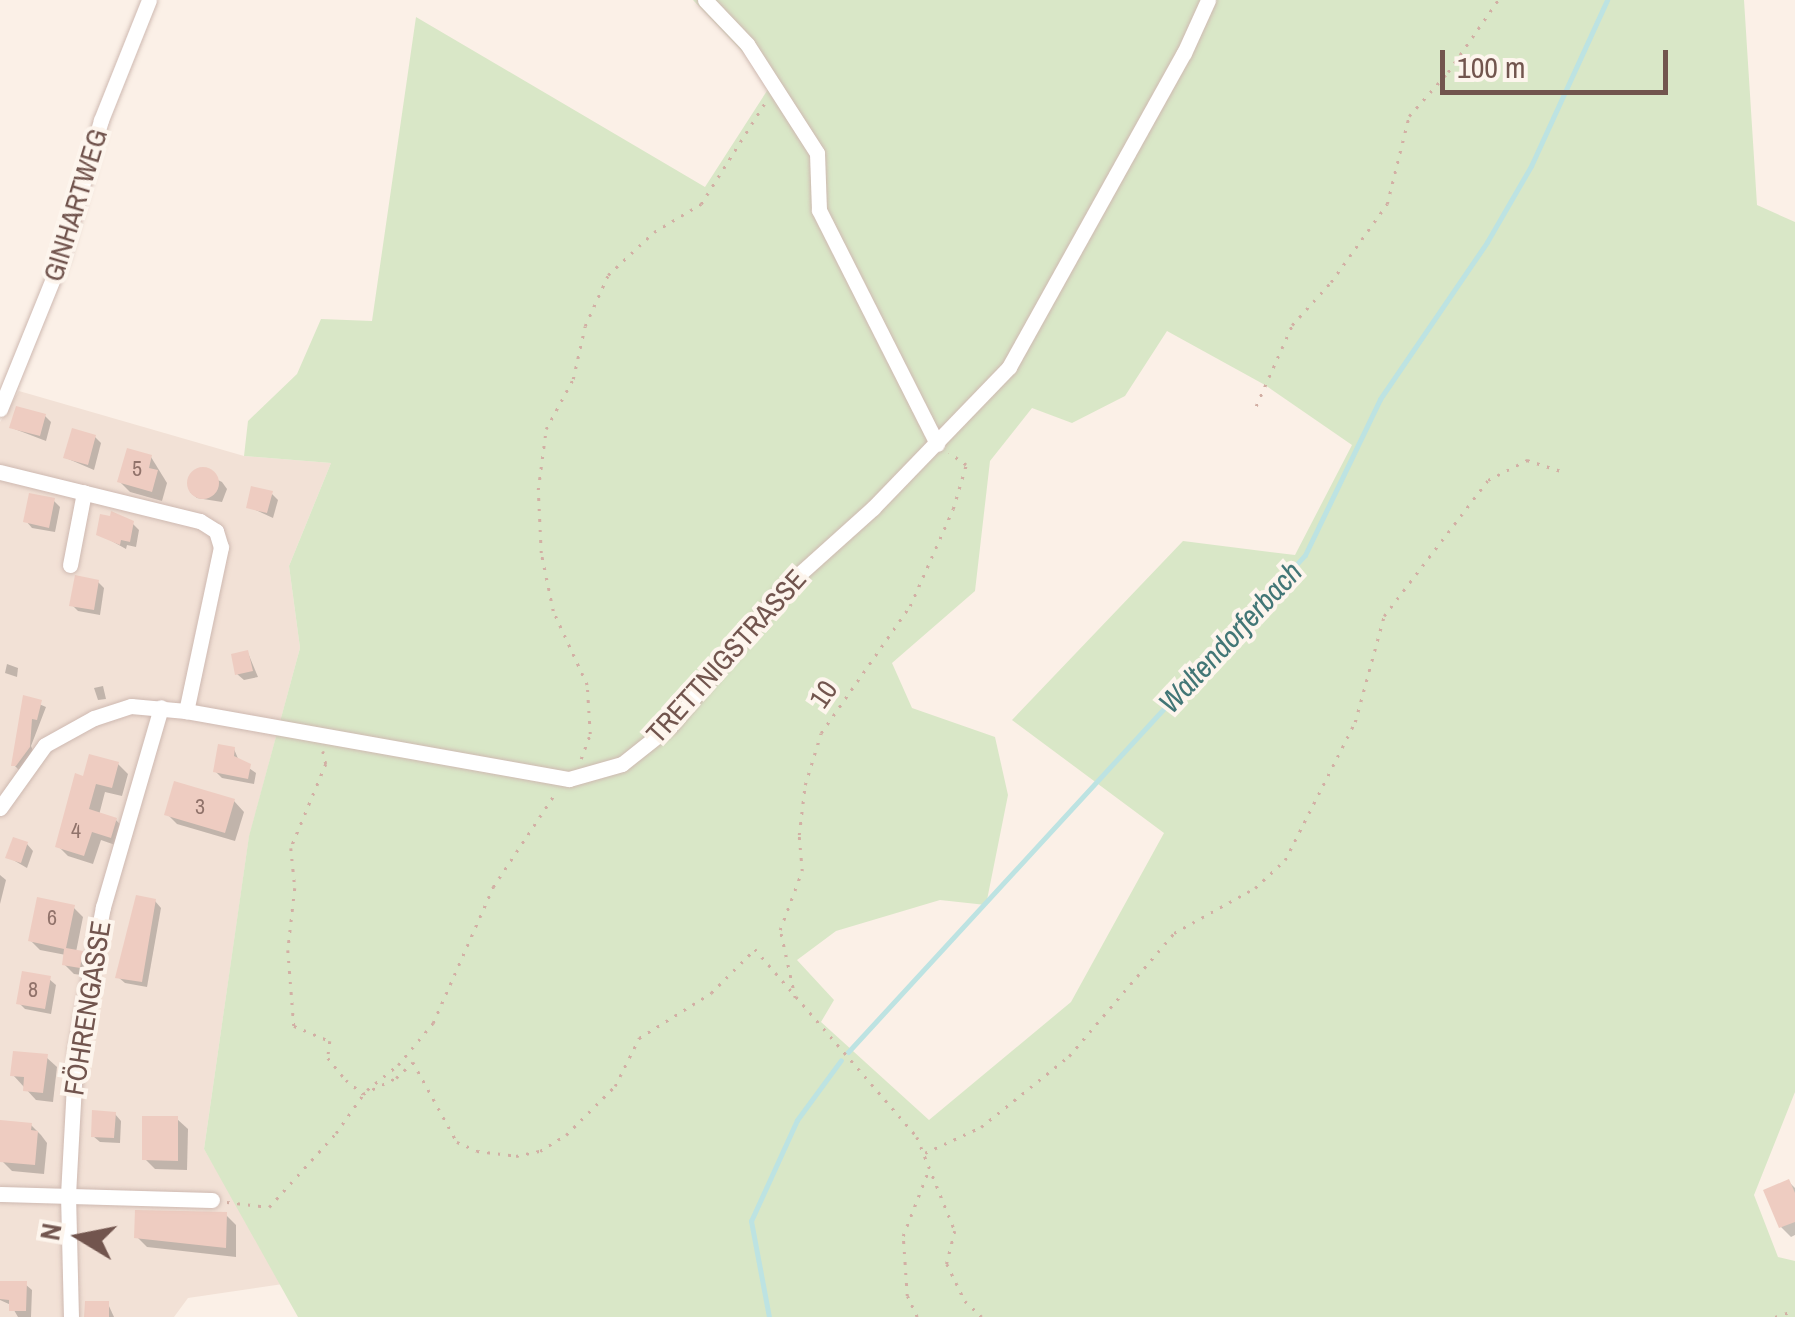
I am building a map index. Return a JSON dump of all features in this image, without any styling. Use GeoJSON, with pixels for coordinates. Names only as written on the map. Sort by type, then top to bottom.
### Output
{"type":"FeatureCollection","features":[{"type":"Feature","properties":{"kind":"street","name":"GINHARTWEG"},"geometry":{"type":"LineString","coordinates":[[0,409],[62,256],[102,120],[149,0]]}},
{"type":"Feature","properties":{"kind":"street"},"geometry":{"type":"LineString","coordinates":[[705,0],[747,44],[817,153],[820,210],[937,444]]}},
{"type":"Feature","properties":{"kind":"street","name":"TRETTNIGSTRASSE"},"geometry":{"type":"LineString","coordinates":[[0,808],[44,745],[106,712],[132,706],[186,710],[573,776],[622,764],[671,726],[786,587],[937,444],[1009,367],[1184,53],[1208,0]]}},
{"type":"Feature","properties":{"kind":"street"},"geometry":{"type":"LineString","coordinates":[[0,472],[200,521],[220,539],[186,710]]}},
{"type":"Feature","properties":{"kind":"street"},"geometry":{"type":"LineString","coordinates":[[70,565],[84,492]]}},
{"type":"Feature","properties":{"kind":"street","name":"FÖHRENGASSE"},"geometry":{"type":"LineString","coordinates":[[71,1317],[68,1195],[73,1077],[82,1011],[116,854],[160,708]]}},
{"type":"Feature","properties":{"kind":"street"},"geometry":{"type":"LineString","coordinates":[[0,1194],[212,1200]]}},
{"type":"Feature","properties":{"kind":"path"},"geometry":{"type":"LineString","coordinates":[[1256,406],[1292,326],[1331,282],[1388,204],[1409,116],[1448,72],[1498,0]]}},
{"type":"Feature","properties":{"kind":"path"},"geometry":{"type":"LineString","coordinates":[[212,1200],[269,1207],[336,1133],[363,1094],[398,1065],[433,1023],[493,888],[552,795],[573,776],[590,734],[587,686],[554,611],[541,552],[538,490],[546,429],[573,379],[585,326],[608,275],[654,232],[701,204],[775,88]]}},
{"type":"Feature","properties":{"kind":"path","name":"10"},"geometry":{"type":"LineString","coordinates":[[796,1000],[780,930],[802,871],[798,835],[805,786],[821,733],[910,606],[953,509],[966,465],[937,444]]}},
{"type":"Feature","properties":{"kind":"path"},"geometry":{"type":"LineString","coordinates":[[924,1154],[981,1127],[1069,1056],[1174,934],[1255,888],[1284,860],[1355,722],[1384,616],[1488,480],[1527,460],[1564,472]]}},
{"type":"Feature","properties":{"kind":"path"},"geometry":{"type":"LineString","coordinates":[[319,734],[326,764],[291,848],[295,888],[288,950],[294,1026],[330,1041],[328,1058],[363,1094]]}},
{"type":"Feature","properties":{"kind":"path"},"geometry":{"type":"LineString","coordinates":[[363,1094],[396,1078],[413,1062],[457,1142],[477,1151],[516,1156],[540,1151],[566,1135],[615,1086],[639,1038],[711,992],[754,950],[917,1137],[955,1231],[948,1264],[966,1301],[982,1317]]}},
{"type":"Feature","properties":{"kind":"path"},"geometry":{"type":"LineString","coordinates":[[918,1317],[906,1296],[904,1236],[930,1168]]}},
{"type":"Feature","properties":{"kind":"path"},"geometry":{"type":"LineString","coordinates":[[1775,1317],[1795,1310]]}},
{"type":"Feature","properties":{"kind":"shaded area"},"geometry":{"type":"Polygon","coordinates":[[[19,391],[244,456],[331,463],[289,566],[300,648],[249,837],[204,1149],[283,1284],[188,1298],[174,1317],[0,1317],[0,422],[19,391]]]}},
{"type":"Feature","properties":{"kind":"green space"},"geometry":{"type":"Polygon","coordinates":[[[693,0],[1744,0],[1757,205],[1795,222],[1795,1092],[1754,1195],[1778,1257],[1795,1261],[1795,1317],[298,1317],[204,1149],[249,836],[300,648],[289,566],[331,463],[244,456],[248,421],[297,374],[321,319],[372,321],[416,17],[705,187],[772,83],[693,0]],[[1167,331],[1125,396],[1072,423],[1032,408],[990,461],[975,591],[892,663],[912,708],[995,737],[1008,795],[986,905],[940,900],[836,931],[797,960],[834,1000],[821,1022],[929,1120],[1071,1002],[1164,833],[1012,720],[1183,541],[1295,555],[1352,445],[1265,385],[1167,331]]]}},
{"type":"Feature","properties":{"kind":"building"},"geometry":{"type":"Polygon","coordinates":[[[16,406],[46,414],[40,436],[9,428],[16,406]]]}},
{"type":"Feature","properties":{"kind":"building"},"geometry":{"type":"Polygon","coordinates":[[[72,428],[96,435],[88,465],[63,458],[72,428]]]}},
{"type":"Feature","properties":{"kind":"building"},"geometry":{"type":"Polygon","coordinates":[[[127,448],[152,455],[149,468],[158,470],[152,492],[117,482],[127,448]]]}},
{"type":"Feature","properties":{"kind":"building"},"geometry":{"type":"Polygon","coordinates":[[[203,467],[214,472],[219,483],[214,494],[203,499],[192,494],[187,483],[192,472],[203,467]]]}},
{"type":"Feature","properties":{"kind":"building"},"geometry":{"type":"Polygon","coordinates":[[[251,486],[273,491],[267,513],[246,508],[251,486]]]}},
{"type":"Feature","properties":{"kind":"building"},"geometry":{"type":"Polygon","coordinates":[[[29,493],[55,498],[49,528],[23,522],[29,493]]]}},
{"type":"Feature","properties":{"kind":"building"},"geometry":{"type":"Polygon","coordinates":[[[111,511],[134,521],[130,542],[121,540],[120,545],[96,535],[100,514],[110,516],[111,511]]]}},
{"type":"Feature","properties":{"kind":"building"},"geometry":{"type":"Polygon","coordinates":[[[75,575],[99,580],[94,610],[69,606],[75,575]]]}},
{"type":"Feature","properties":{"kind":"building"},"geometry":{"type":"Polygon","coordinates":[[[248,650],[253,671],[235,675],[231,654],[248,650]]]}},
{"type":"Feature","properties":{"kind":"building"},"geometry":{"type":"Polygon","coordinates":[[[23,695],[42,700],[37,720],[32,719],[30,747],[16,766],[11,766],[23,695]]]}},
{"type":"Feature","properties":{"kind":"building"},"geometry":{"type":"Polygon","coordinates":[[[218,744],[235,747],[234,756],[251,764],[248,779],[213,772],[218,744]]]}},
{"type":"Feature","properties":{"kind":"building"},"geometry":{"type":"Polygon","coordinates":[[[89,754],[119,762],[112,788],[96,784],[89,809],[117,818],[111,838],[92,832],[84,856],[55,847],[75,773],[83,776],[89,754]]]}},
{"type":"Feature","properties":{"kind":"building"},"geometry":{"type":"Polygon","coordinates":[[[174,781],[235,799],[225,833],[164,815],[174,781]]]}},
{"type":"Feature","properties":{"kind":"building"},"geometry":{"type":"Polygon","coordinates":[[[13,837],[28,842],[21,863],[5,858],[13,837]]]}},
{"type":"Feature","properties":{"kind":"building"},"geometry":{"type":"Polygon","coordinates":[[[136,895],[156,899],[142,982],[115,978],[136,895]]]}},
{"type":"Feature","properties":{"kind":"building"},"geometry":{"type":"Polygon","coordinates":[[[37,897],[75,905],[66,948],[83,951],[80,968],[62,965],[64,949],[28,941],[37,897]]]}},
{"type":"Feature","properties":{"kind":"building"},"geometry":{"type":"Polygon","coordinates":[[[22,971],[51,976],[45,1009],[16,1004],[22,971]]]}},
{"type":"Feature","properties":{"kind":"building"},"geometry":{"type":"Polygon","coordinates":[[[13,1051],[48,1054],[43,1093],[23,1091],[24,1077],[10,1076],[13,1051]]]}},
{"type":"Feature","properties":{"kind":"building"},"geometry":{"type":"Polygon","coordinates":[[[92,1110],[116,1112],[114,1138],[91,1137],[92,1110]]]}},
{"type":"Feature","properties":{"kind":"building"},"geometry":{"type":"Polygon","coordinates":[[[142,1116],[178,1116],[178,1161],[142,1160],[142,1116]]]}},
{"type":"Feature","properties":{"kind":"building"},"geometry":{"type":"Polygon","coordinates":[[[0,1120],[32,1123],[31,1130],[38,1131],[35,1165],[0,1162],[0,1120]]]}},
{"type":"Feature","properties":{"kind":"building"},"geometry":{"type":"Polygon","coordinates":[[[1789,1179],[1795,1193],[1795,1222],[1779,1228],[1763,1190],[1789,1179]]]}},
{"type":"Feature","properties":{"kind":"building"},"geometry":{"type":"Polygon","coordinates":[[[135,1210],[227,1212],[226,1248],[134,1238],[135,1210]]]}},
{"type":"Feature","properties":{"kind":"building"},"geometry":{"type":"Polygon","coordinates":[[[0,1281],[27,1281],[26,1311],[9,1311],[9,1300],[0,1299],[0,1281]]]}},
{"type":"Feature","properties":{"kind":"building"},"geometry":{"type":"Polygon","coordinates":[[[85,1301],[109,1301],[109,1317],[84,1317],[85,1301]]]}},
{"type":"Feature","properties":{"kind":"waterway","name":"Waltendorferbach"},"geometry":{"type":"LineString","coordinates":[[848,1052],[1305,555],[1380,399],[1487,242],[1531,166],[1607,0]]}},
{"type":"Feature","properties":{"kind":"waterway","name":"Waltendorferbach"},"geometry":{"type":"LineString","coordinates":[[769,1317],[751,1221],[797,1120],[841,1060]]}}]}
